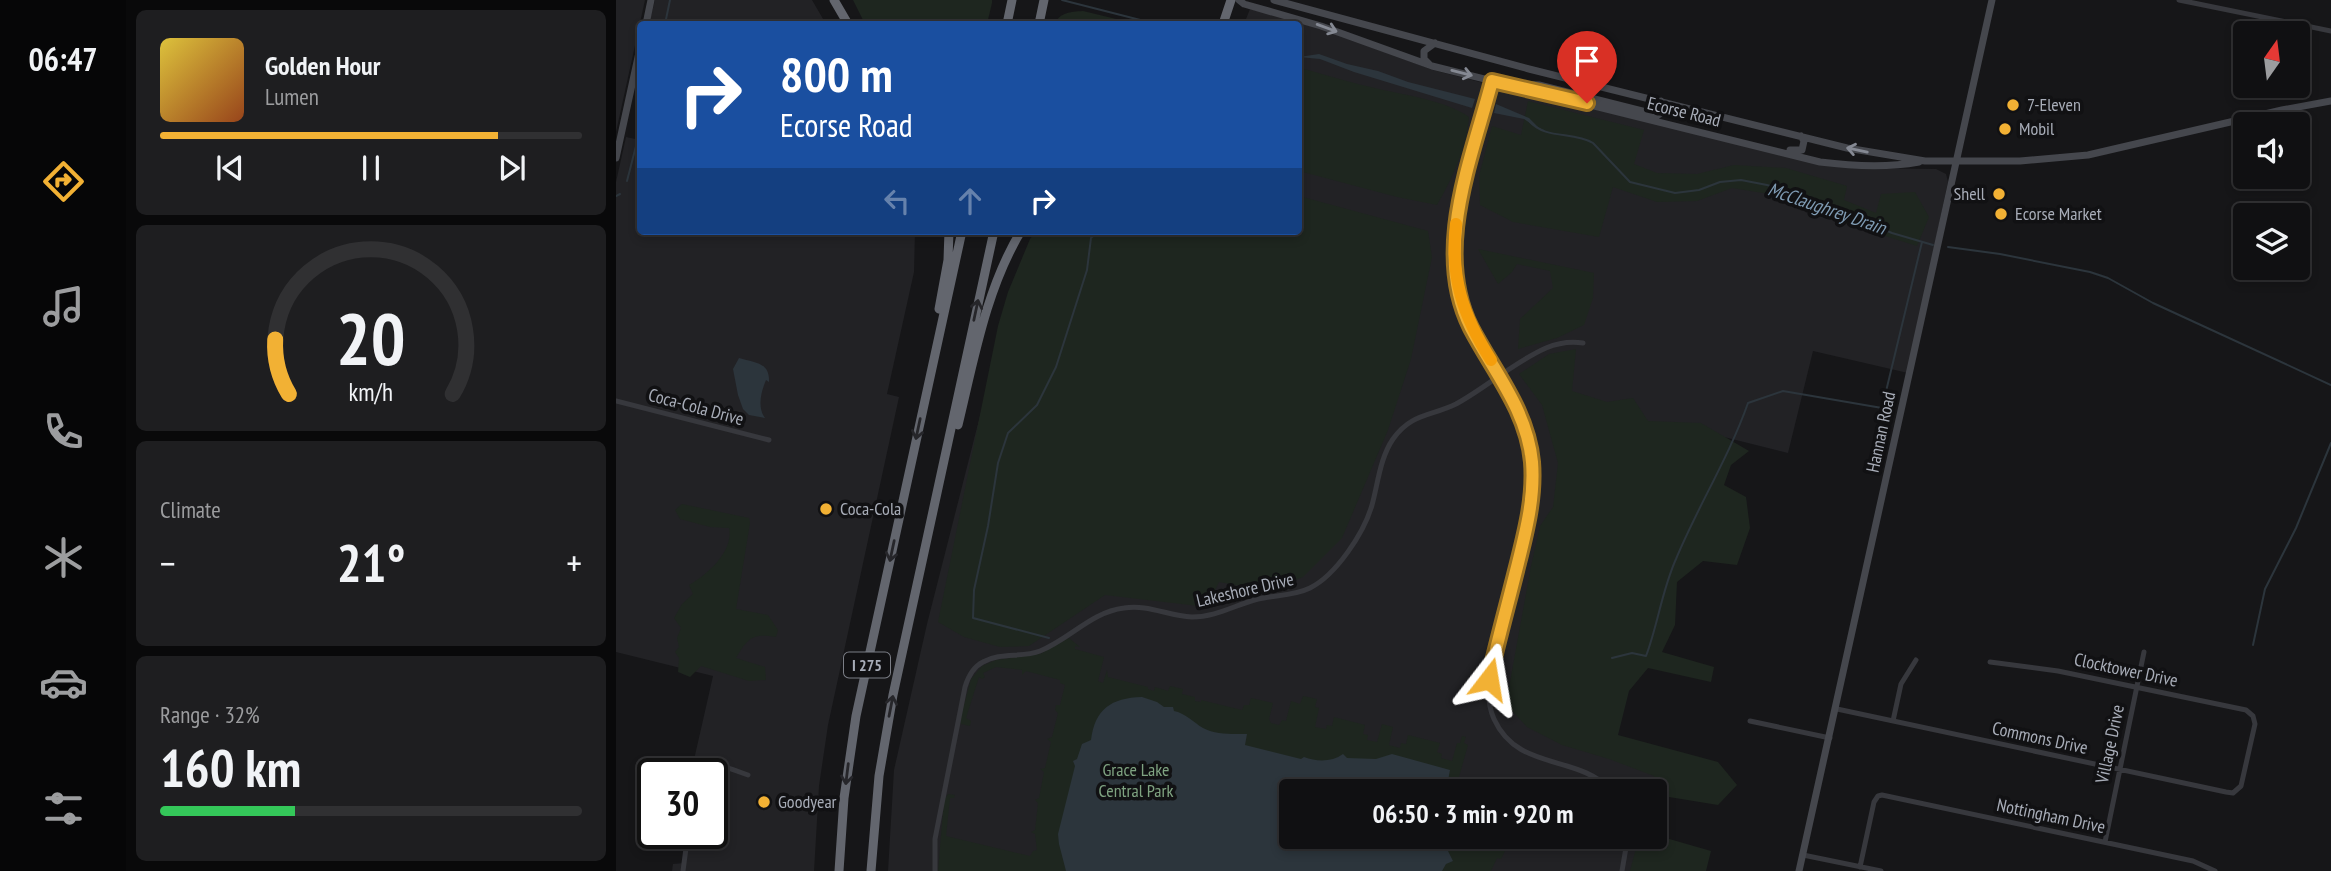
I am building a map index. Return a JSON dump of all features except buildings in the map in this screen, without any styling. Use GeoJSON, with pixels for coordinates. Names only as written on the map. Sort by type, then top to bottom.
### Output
{"type":"FeatureCollection","features":[{"type":"Feature","properties":{"kind":"highway"},"geometry":{"type":"LineString","coordinates":[[834,0],[846,21]]}},
{"type":"Feature","properties":{"kind":"highway"},"geometry":{"type":"LineString","coordinates":[[1008,21],[1012,0]]}},
{"type":"Feature","properties":{"kind":"highway"},"geometry":{"type":"LineString","coordinates":[[1224,21],[1231,0]]}},
{"type":"Feature","properties":{"kind":"highway"},"geometry":{"type":"LineString","coordinates":[[1040,21],[1044,1]]}},
{"type":"Feature","properties":{"kind":"highway"},"geometry":{"type":"LineString","coordinates":[[925,398],[947,260],[948,235]]}},
{"type":"Feature","properties":{"kind":"highway","name":"I 275"},"geometry":{"type":"LineString","coordinates":[[839,871],[844,797],[856,716],[961,235]]}},
{"type":"Feature","properties":{"kind":"highway","name":"I 275"},"geometry":{"type":"LineString","coordinates":[[870,871],[876,802],[888,723],[993,235]]}},
{"type":"Feature","properties":{"kind":"highway"},"geometry":{"type":"LineString","coordinates":[[942,473],[954,439],[994,289],[1019,235]]}},
{"type":"Feature","properties":{"kind":"main road"},"geometry":{"type":"LineString","coordinates":[[647,21],[651,0]]}},
{"type":"Feature","properties":{"kind":"main road","name":"Ecorse Road"},"geometry":{"type":"LineString","coordinates":[[1240,0],[1244,4],[1321,26],[1432,66],[1820,162],[1893,166],[1925,161]]}},
{"type":"Feature","properties":{"kind":"main road","name":"Ecorse Road"},"geometry":{"type":"LineString","coordinates":[[1274,0],[1529,69],[1872,153],[1925,161],[2040,160],[2088,155],[2331,101]]}},
{"type":"Feature","properties":{"kind":"main road","name":"Hannan Road"},"geometry":{"type":"LineString","coordinates":[[1799,871],[1992,0]]}},
{"type":"Feature","properties":{"kind":"main road"},"geometry":{"type":"LineString","coordinates":[[1432,66],[1423,59],[1428,47],[1435,43]]}},
{"type":"Feature","properties":{"kind":"main road"},"geometry":{"type":"LineString","coordinates":[[616,158],[637,62]]}},
{"type":"Feature","properties":{"kind":"main road"},"geometry":{"type":"LineString","coordinates":[[1514,85],[1539,85],[1658,115],[1664,111],[1661,101]]}},
{"type":"Feature","properties":{"kind":"main road"},"geometry":{"type":"LineString","coordinates":[[1742,143],[1751,141],[1799,152],[1804,144],[1801,136]]}},
{"type":"Feature","properties":{"kind":"street"},"geometry":{"type":"LineString","coordinates":[[2179,0],[2331,31]]}},
{"type":"Feature","properties":{"kind":"street"},"geometry":{"type":"LineString","coordinates":[[1492,81],[1457,217],[1454,254],[1457,284],[1466,314],[1524,422],[1532,459],[1532,491],[1527,527],[1490,676],[1489,705],[1498,727],[1519,748],[1534,757],[1586,771],[1596,779]]}},
{"type":"Feature","properties":{"kind":"street","name":"Lakeshore Drive"},"geometry":{"type":"LineString","coordinates":[[935,871],[935,839],[965,687],[979,664],[994,657],[1030,654],[1043,650],[1090,620],[1114,609],[1140,607],[1186,616],[1210,615],[1254,600],[1298,593],[1313,587],[1330,573],[1362,530],[1387,451],[1397,435],[1418,417],[1454,405],[1544,349],[1569,342],[1583,343]]}},
{"type":"Feature","properties":{"kind":"street","name":"Coca-Cola Drive"},"geometry":{"type":"LineString","coordinates":[[616,401],[769,440]]}},
{"type":"Feature","properties":{"kind":"street","name":"Village Drive"},"geometry":{"type":"LineString","coordinates":[[2105,842],[2144,652]]}},
{"type":"Feature","properties":{"kind":"street"},"geometry":{"type":"LineString","coordinates":[[1893,721],[1901,684],[1916,660]]}},
{"type":"Feature","properties":{"kind":"street","name":"Clocktower Drive"},"geometry":{"type":"LineString","coordinates":[[1990,663],[2058,671],[2243,709],[2253,716],[2255,727],[2242,784],[2236,791]]}},
{"type":"Feature","properties":{"kind":"street","name":"Commons Drive"},"geometry":{"type":"LineString","coordinates":[[1837,709],[2225,792],[2236,791]]}},
{"type":"Feature","properties":{"kind":"street"},"geometry":{"type":"LineString","coordinates":[[1750,721],[1830,738]]}},
{"type":"Feature","properties":{"kind":"street"},"geometry":{"type":"LineString","coordinates":[[728,770],[748,775]]}},
{"type":"Feature","properties":{"kind":"street","name":"Nottingham Drive"},"geometry":{"type":"LineString","coordinates":[[1860,867],[1874,802],[1878,796],[1885,795],[2105,842],[2215,871]]}},
{"type":"Feature","properties":{"kind":"street"},"geometry":{"type":"LineString","coordinates":[[683,871],[686,849]]}},
{"type":"Feature","properties":{"kind":"street"},"geometry":{"type":"LineString","coordinates":[[1622,871],[1626,849]]}},
{"type":"Feature","properties":{"kind":"street"},"geometry":{"type":"LineString","coordinates":[[1803,855],[1881,871]]}},
{"type":"Feature","properties":{"kind":"shaded area"},"geometry":{"type":"Polygon","coordinates":[[[616,0],[645,0],[640,21],[637,21],[637,36],[616,132],[616,0]]]}},
{"type":"Feature","properties":{"kind":"shaded area"},"geometry":{"type":"Polygon","coordinates":[[[655,0],[812,0],[824,21],[650,21],[655,0]]]}},
{"type":"Feature","properties":{"kind":"shaded area"},"geometry":{"type":"Polygon","coordinates":[[[1250,9],[1298,21],[1245,21],[1250,9]]]}},
{"type":"Feature","properties":{"kind":"shaded area"},"geometry":{"type":"Polygon","coordinates":[[[1302,22],[1433,70],[1507,89],[1852,168],[1936,169],[1946,174],[1948,182],[1908,373],[1813,351],[1788,453],[1680,426],[1594,750],[1663,768],[1660,779],[1279,779],[1279,849],[1643,849],[1637,871],[888,871],[894,770],[927,624],[1008,306],[1283,235],[1302,235],[1302,22]]]}},
{"type":"Feature","properties":{"kind":"shaded area"},"geometry":{"type":"Polygon","coordinates":[[[1319,54],[1408,82],[1475,99],[1472,108],[1320,59],[1302,57],[1319,54]]]}},
{"type":"Feature","properties":{"kind":"shaded area"},"geometry":{"type":"Polygon","coordinates":[[[1496,104],[1529,118],[1545,130],[1539,129],[1524,119],[1494,113],[1496,104]]]}},
{"type":"Feature","properties":{"kind":"shaded area"},"geometry":{"type":"Polygon","coordinates":[[[626,137],[637,139],[637,235],[915,235],[914,272],[887,394],[899,397],[828,725],[819,786],[814,871],[672,871],[673,864],[685,863],[687,849],[728,849],[728,758],[694,758],[713,676],[616,652],[616,182],[626,137]]]}},
{"type":"Feature","properties":{"kind":"shaded area"},"geometry":{"type":"Polygon","coordinates":[[[739,358],[760,364],[769,375],[769,382],[766,380],[761,399],[765,418],[749,415],[743,409],[733,369],[739,358]]]}},
{"type":"Feature","properties":{"kind":"shaded area"},"geometry":{"type":"Polygon","coordinates":[[[1142,697],[1164,707],[1173,707],[1174,711],[1213,732],[1247,734],[1245,745],[1301,759],[1304,757],[1329,760],[1343,754],[1347,758],[1376,759],[1392,754],[1450,770],[1448,779],[1279,779],[1279,849],[1449,849],[1453,861],[1446,864],[1442,871],[1066,871],[1058,834],[1075,766],[1073,761],[1077,759],[1082,744],[1091,740],[1096,720],[1106,707],[1142,697]]]}},
{"type":"Feature","properties":{"kind":"green space"},"geometry":{"type":"Polygon","coordinates":[[[853,0],[992,0],[988,21],[864,21],[853,0]]]}},
{"type":"Feature","properties":{"kind":"green space"},"geometry":{"type":"Polygon","coordinates":[[[1083,11],[1125,21],[1056,21],[1070,12],[1083,11]]]}},
{"type":"Feature","properties":{"kind":"green space"},"geometry":{"type":"Polygon","coordinates":[[[1302,68],[1438,103],[1469,117],[1458,162],[1437,205],[1302,172],[1302,68]]]}},
{"type":"Feature","properties":{"kind":"green space"},"geometry":{"type":"Polygon","coordinates":[[[1528,101],[1644,130],[1634,164],[1657,173],[1697,174],[1734,165],[1786,168],[1847,186],[1844,200],[1876,213],[1881,194],[1915,192],[1929,217],[1917,246],[1828,218],[1782,196],[1732,188],[1697,201],[1657,202],[1613,187],[1599,237],[1513,222],[1480,205],[1479,176],[1492,126],[1521,135],[1528,101]]]}},
{"type":"Feature","properties":{"kind":"green space"},"geometry":{"type":"Polygon","coordinates":[[[1302,197],[1428,231],[1432,257],[1411,359],[1388,430],[1342,538],[1303,577],[1268,591],[1219,582],[1207,607],[1105,595],[1029,646],[1000,647],[964,637],[938,622],[998,326],[1008,292],[1033,235],[1302,235],[1302,197]]]}},
{"type":"Feature","properties":{"kind":"green space"},"geometry":{"type":"Polygon","coordinates":[[[1478,249],[1594,273],[1593,298],[1584,325],[1557,338],[1518,349],[1520,319],[1553,288],[1550,271],[1517,264],[1498,284],[1478,249]]]}},
{"type":"Feature","properties":{"kind":"green space"},"geometry":{"type":"Polygon","coordinates":[[[1576,349],[1572,391],[1607,402],[1633,398],[1648,421],[1701,423],[1749,451],[1731,465],[1724,485],[1746,497],[1750,528],[1737,565],[1703,561],[1677,582],[1675,625],[1662,652],[1714,667],[1711,682],[1648,668],[1629,691],[1618,735],[1718,762],[1737,785],[1718,805],[1669,797],[1667,805],[1667,779],[1653,779],[1654,776],[1609,759],[1562,745],[1527,727],[1506,704],[1531,566],[1540,526],[1553,507],[1558,463],[1542,405],[1519,374],[1549,354],[1576,349]]]}},
{"type":"Feature","properties":{"kind":"green space"},"geometry":{"type":"Polygon","coordinates":[[[682,504],[749,518],[736,609],[768,615],[778,630],[776,637],[752,638],[736,658],[765,667],[766,680],[749,681],[701,666],[690,677],[678,672],[679,658],[675,652],[679,647],[677,638],[681,628],[674,618],[682,604],[693,594],[689,585],[718,561],[729,537],[729,528],[710,527],[680,519],[675,510],[682,504]]]}},
{"type":"Feature","properties":{"kind":"green space","name":"Grace Lake Central Park"},"geometry":{"type":"Polygon","coordinates":[[[1069,638],[1080,647],[1075,646],[1075,649],[1104,657],[1098,681],[1103,683],[1107,670],[1108,677],[1154,691],[1155,687],[1168,691],[1170,686],[1183,689],[1182,694],[1195,697],[1195,701],[1201,700],[1242,710],[1244,705],[1249,705],[1251,698],[1273,703],[1269,719],[1271,723],[1279,725],[1282,720],[1286,721],[1291,701],[1300,704],[1303,696],[1317,699],[1315,707],[1319,708],[1315,727],[1326,729],[1327,725],[1332,726],[1334,717],[1365,725],[1363,734],[1368,735],[1367,740],[1377,742],[1382,724],[1393,727],[1389,745],[1400,748],[1401,743],[1406,744],[1408,735],[1440,743],[1437,752],[1442,754],[1441,758],[1452,761],[1457,743],[1460,743],[1462,736],[1466,737],[1464,743],[1468,745],[1458,779],[1279,779],[1279,849],[1506,849],[1501,859],[1497,858],[1491,871],[938,871],[944,800],[948,794],[955,795],[950,798],[946,836],[1030,856],[1037,850],[1035,834],[1031,832],[1035,830],[1038,803],[1035,800],[1039,798],[1044,772],[1040,769],[1045,768],[1051,742],[1047,739],[1052,737],[1058,713],[1055,710],[1056,705],[1060,705],[1065,685],[1060,683],[1060,680],[1026,671],[1022,675],[1022,670],[996,667],[983,673],[985,677],[982,679],[979,677],[966,718],[971,721],[970,726],[961,724],[960,720],[971,679],[982,666],[996,660],[1040,654],[1069,638]]]}},
{"type":"Feature","properties":{"kind":"green space"},"geometry":{"type":"Polygon","coordinates":[[[1667,838],[1711,851],[1706,871],[1630,871],[1636,849],[1667,849],[1667,838]]]}},
{"type":"Feature","properties":{"kind":"waterway"},"geometry":{"type":"LineString","coordinates":[[666,21],[670,0]]}},
{"type":"Feature","properties":{"kind":"waterway","name":"McClaughrey Drain"},"geometry":{"type":"LineString","coordinates":[[1062,0],[1144,21]]}},
{"type":"Feature","properties":{"kind":"waterway","name":"McClaughrey Drain"},"geometry":{"type":"LineString","coordinates":[[1529,121],[1543,131],[1577,137],[1593,143],[1630,182],[1675,193],[1741,180],[1767,185],[1801,195],[1892,233],[1933,245]]}},
{"type":"Feature","properties":{"kind":"waterway"},"geometry":{"type":"LineString","coordinates":[[627,181],[636,146]]}},
{"type":"Feature","properties":{"kind":"waterway"},"geometry":{"type":"LineString","coordinates":[[616,196],[620,194]]}},
{"type":"Feature","properties":{"kind":"waterway"},"geometry":{"type":"LineString","coordinates":[[1049,638],[973,618],[974,590],[998,463],[1008,433],[1037,405],[1056,367],[1087,270],[1091,238],[1094,235]]}},
{"type":"Feature","properties":{"kind":"waterway"},"geometry":{"type":"LineString","coordinates":[[1612,658],[1632,653],[1646,656],[1671,571],[1732,443],[1748,403],[1783,391],[1882,408],[1922,242]]}},
{"type":"Feature","properties":{"kind":"waterway","name":"McClaughrey Drain"},"geometry":{"type":"LineString","coordinates":[[1948,247],[2000,254],[2108,278],[2153,303],[2331,385]]}},
{"type":"Feature","properties":{"kind":"waterway"},"geometry":{"type":"LineString","coordinates":[[2253,645],[2265,589],[2296,528],[2331,443]]}},
{"type":"Feature","properties":{"kind":"slow traffic"},"geometry":{"type":"LineString","coordinates":[[1456,224],[1454,254],[1461,301],[1470,326],[1491,360]]}},
{"type":"Feature","properties":{"kind":"place","name":"7-Eleven"},"geometry":{"type":"Point","coordinates":[2013,105]}},
{"type":"Feature","properties":{"kind":"place","name":"Mobil"},"geometry":{"type":"Point","coordinates":[2005,129]}},
{"type":"Feature","properties":{"kind":"place","name":"Shell"},"geometry":{"type":"Point","coordinates":[1999,194]}},
{"type":"Feature","properties":{"kind":"place","name":"Ecorse Market"},"geometry":{"type":"Point","coordinates":[2001,214]}},
{"type":"Feature","properties":{"kind":"place","name":"Coca-Cola"},"geometry":{"type":"Point","coordinates":[826,509]}},
{"type":"Feature","properties":{"kind":"place","name":"Goodyear"},"geometry":{"type":"Point","coordinates":[764,802]}},
{"type":"Feature","properties":{"kind":"route"},"geometry":{"type":"LineString","coordinates":[[1489,679],[1531,509],[1533,471],[1524,422],[1501,376],[1470,326],[1461,301],[1454,254],[1457,217],[1492,81],[1587,103]]}}]}
